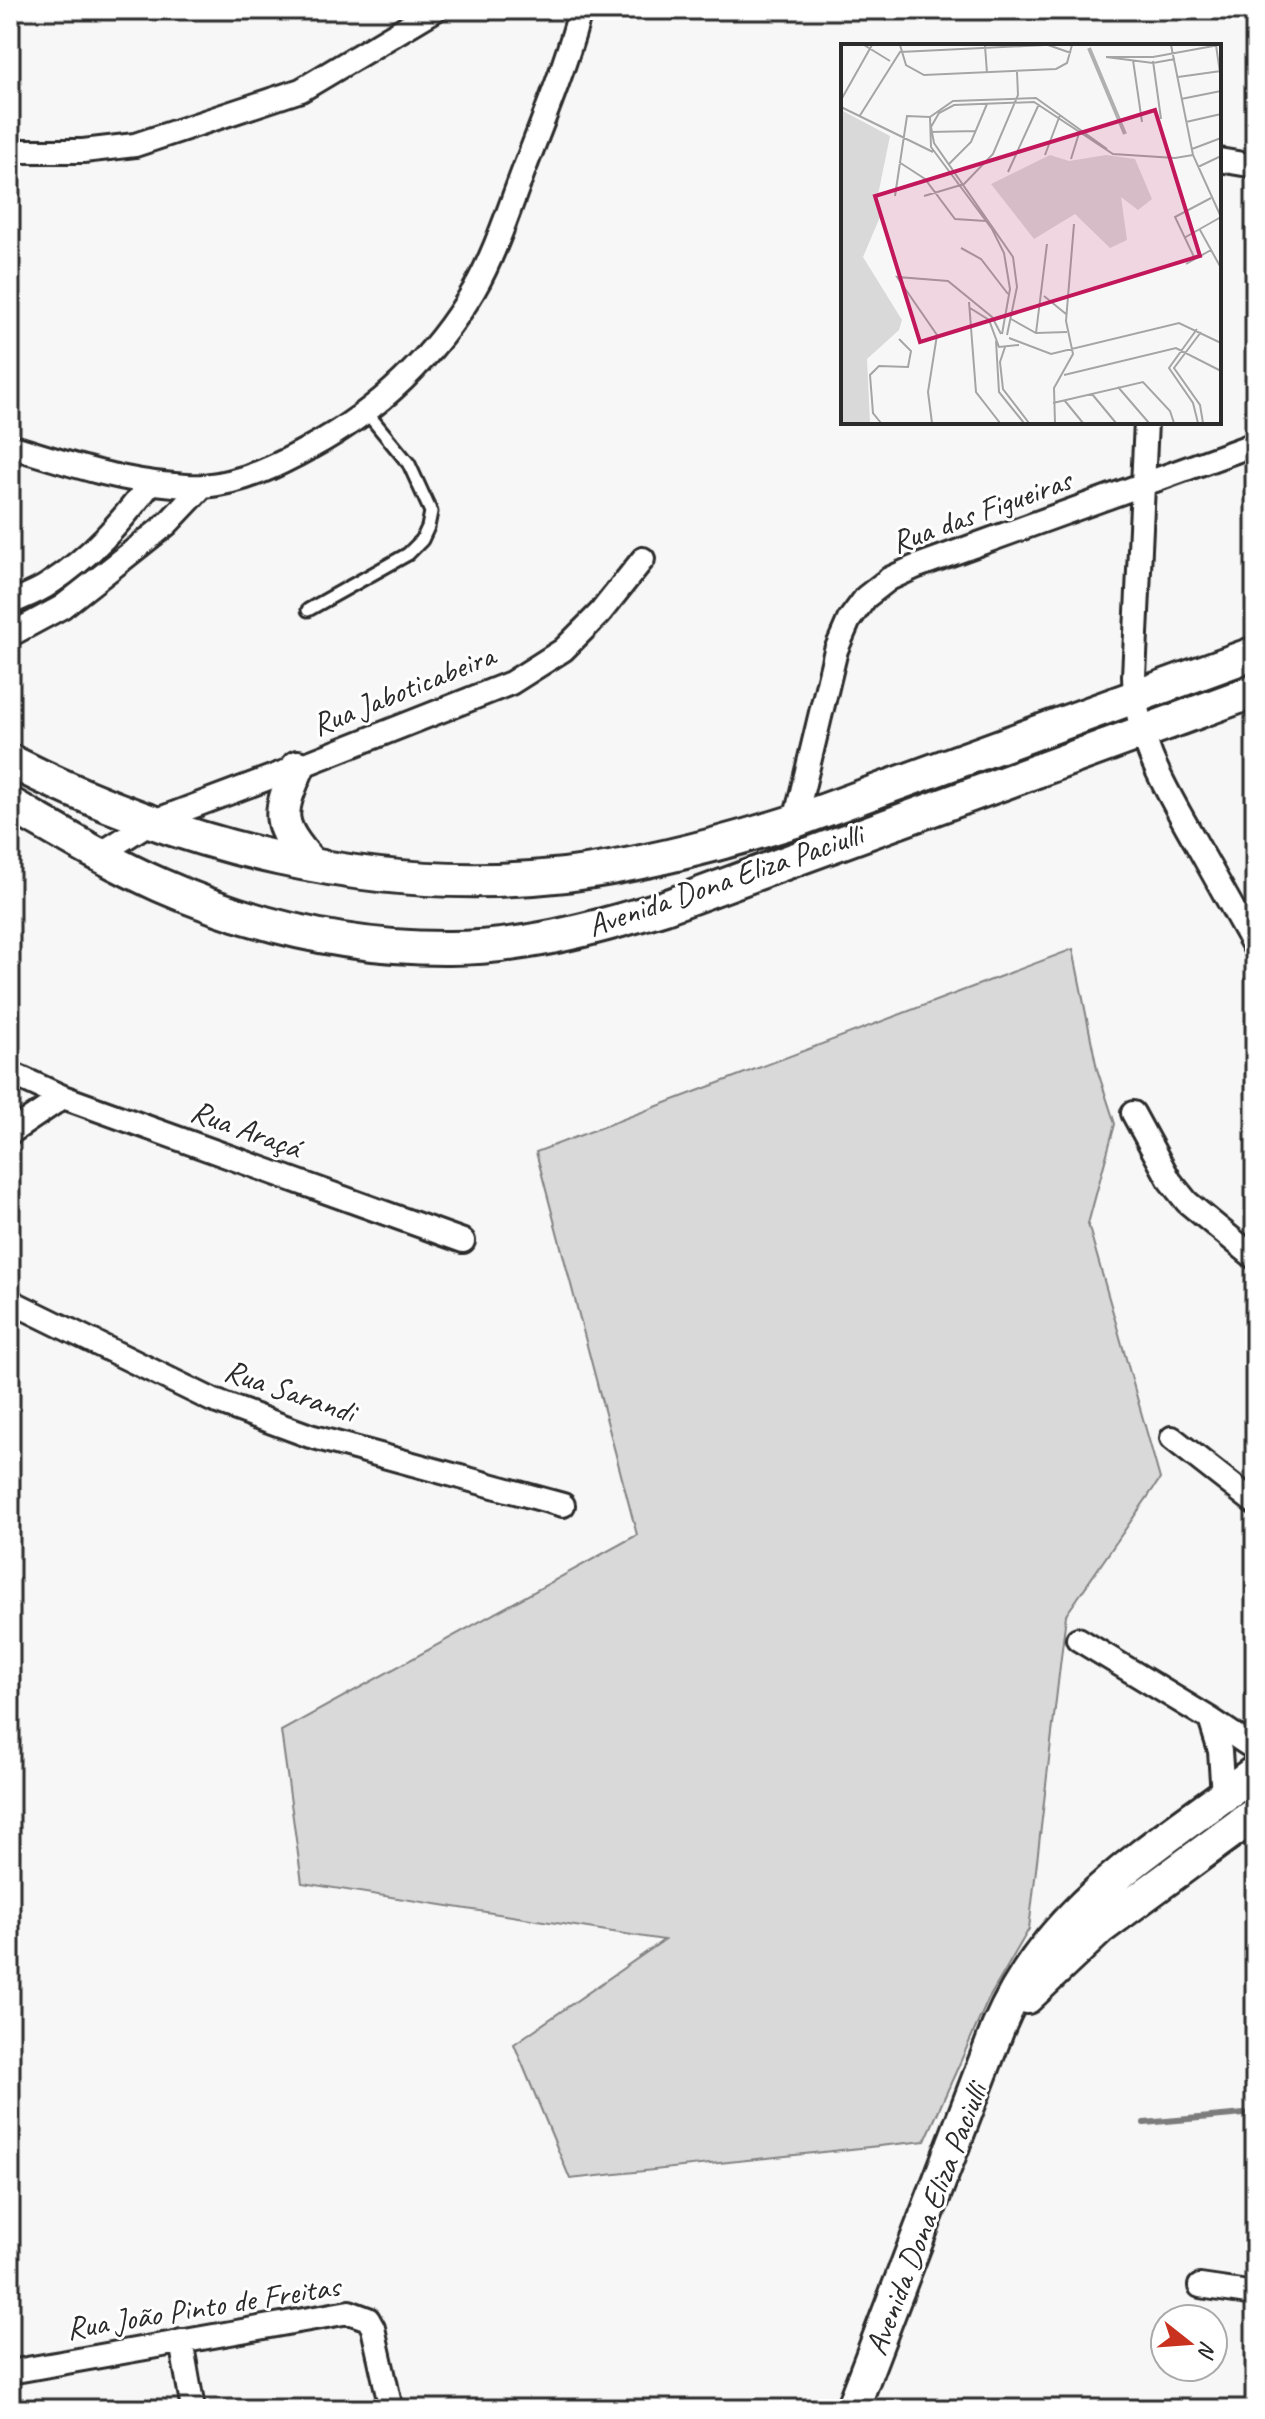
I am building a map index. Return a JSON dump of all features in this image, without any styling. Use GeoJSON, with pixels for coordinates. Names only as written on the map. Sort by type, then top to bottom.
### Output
{"type":"FeatureCollection","features":[{"type":"Feature","properties":{"kind":"street"},"geometry":{"type":"LineString","coordinates":[[10,151],[83,151],[135,145],[301,90],[435,10]]}},
{"type":"Feature","properties":{"kind":"street"},"geometry":{"type":"LineString","coordinates":[[10,446],[115,477],[150,484],[202,487],[244,479],[278,465],[367,413],[409,376],[450,327],[476,287],[562,70],[578,19],[577,10]]}},
{"type":"Feature","properties":{"kind":"street"},"geometry":{"type":"LineString","coordinates":[[1221,160],[1255,166]]}},
{"type":"Feature","properties":{"kind":"street"},"geometry":{"type":"LineString","coordinates":[[1146,424],[1134,696],[1141,733],[1162,783],[1255,948]]}},
{"type":"Feature","properties":{"kind":"street","name":"Rua das Figueiras"},"geometry":{"type":"LineString","coordinates":[[795,821],[836,650],[849,620],[866,597],[889,579],[915,567],[1255,444]]}},
{"type":"Feature","properties":{"kind":"street"},"geometry":{"type":"LineString","coordinates":[[10,603],[47,586],[86,557],[117,527],[150,484]]}},
{"type":"Feature","properties":{"kind":"street"},"geometry":{"type":"LineString","coordinates":[[10,635],[62,607],[167,524],[202,487]]}},
{"type":"Feature","properties":{"kind":"street","name":"Rua Jaboticabeira"},"geometry":{"type":"LineString","coordinates":[[100,854],[149,823],[511,683],[563,650],[600,613],[643,559]]}},
{"type":"Feature","properties":{"kind":"street","name":"Avenida Dona Eliza Paciulli"},"geometry":{"type":"LineString","coordinates":[[10,761],[67,790],[149,823],[200,839],[311,864],[430,879],[563,875],[676,856],[721,845],[795,821],[1255,653]]}},
{"type":"Feature","properties":{"kind":"street","name":"Avenida Dona Eliza Paciulli"},"geometry":{"type":"LineString","coordinates":[[10,804],[157,884],[232,913],[312,936],[398,947],[494,945],[605,925],[665,907],[1255,691]]}},
{"type":"Feature","properties":{"kind":"street"},"geometry":{"type":"LineString","coordinates":[[298,767],[287,793],[283,822],[287,834],[311,864]]}},
{"type":"Feature","properties":{"kind":"street","name":"Rua Araçá"},"geometry":{"type":"LineString","coordinates":[[10,1073],[63,1097],[463,1241]]}},
{"type":"Feature","properties":{"kind":"street"},"geometry":{"type":"LineString","coordinates":[[10,1133],[63,1097]]}},
{"type":"Feature","properties":{"kind":"street"},"geometry":{"type":"LineString","coordinates":[[1133,1113],[1170,1181],[1187,1202],[1255,1258]]}},
{"type":"Feature","properties":{"kind":"street","name":"Rua Sarandi"},"geometry":{"type":"LineString","coordinates":[[10,1301],[212,1400],[296,1431],[563,1505]]}},
{"type":"Feature","properties":{"kind":"street"},"geometry":{"type":"LineString","coordinates":[[1172,1438],[1255,1503]]}},
{"type":"Feature","properties":{"kind":"street"},"geometry":{"type":"LineString","coordinates":[[1078,1639],[1255,1749]]}},
{"type":"Feature","properties":{"kind":"street"},"geometry":{"type":"LineString","coordinates":[[1210,1719],[1220,1751],[1223,1796]]}},
{"type":"Feature","properties":{"kind":"street","name":"Avenida Dona Eliza Paciulli"},"geometry":{"type":"LineString","coordinates":[[852,2409],[998,2028],[1020,1980],[1057,1931],[1115,1876],[1255,1772]]}},
{"type":"Feature","properties":{"kind":"street","name":"Avenida Dona Eliza Paciulli"},"geometry":{"type":"LineString","coordinates":[[998,2028],[1100,1928],[1255,1814]]}},
{"type":"Feature","properties":{"kind":"street"},"geometry":{"type":"LineString","coordinates":[[1200,2286],[1255,2294]]}},
{"type":"Feature","properties":{"kind":"street","name":"Rua João Pinto de Freitas"},"geometry":{"type":"LineString","coordinates":[[10,2372],[337,2312],[360,2314],[368,2319],[373,2328],[391,2409]]}},
{"type":"Feature","properties":{"kind":"street"},"geometry":{"type":"LineString","coordinates":[[181,2341],[193,2409]]}},
{"type":"Feature","properties":{"kind":"lane"},"geometry":{"type":"LineString","coordinates":[[308,610],[408,554],[422,540],[428,527],[431,512],[409,464],[367,413]]}},
{"type":"Feature","properties":{"kind":"shaded area"},"geometry":{"type":"Polygon","coordinates":[[[1073,949],[1097,1069],[1115,1124],[1088,1224],[1160,1479],[1066,1615],[1029,1929],[988,2000],[925,2141],[570,2179],[514,2044],[664,1940],[302,1883],[281,1731],[637,1535],[536,1152],[1073,949]]]}},
{"type":"Feature","properties":{"kind":"waterway"},"geometry":{"type":"LineString","coordinates":[[1144,2123],[1255,2113]]}}]}
